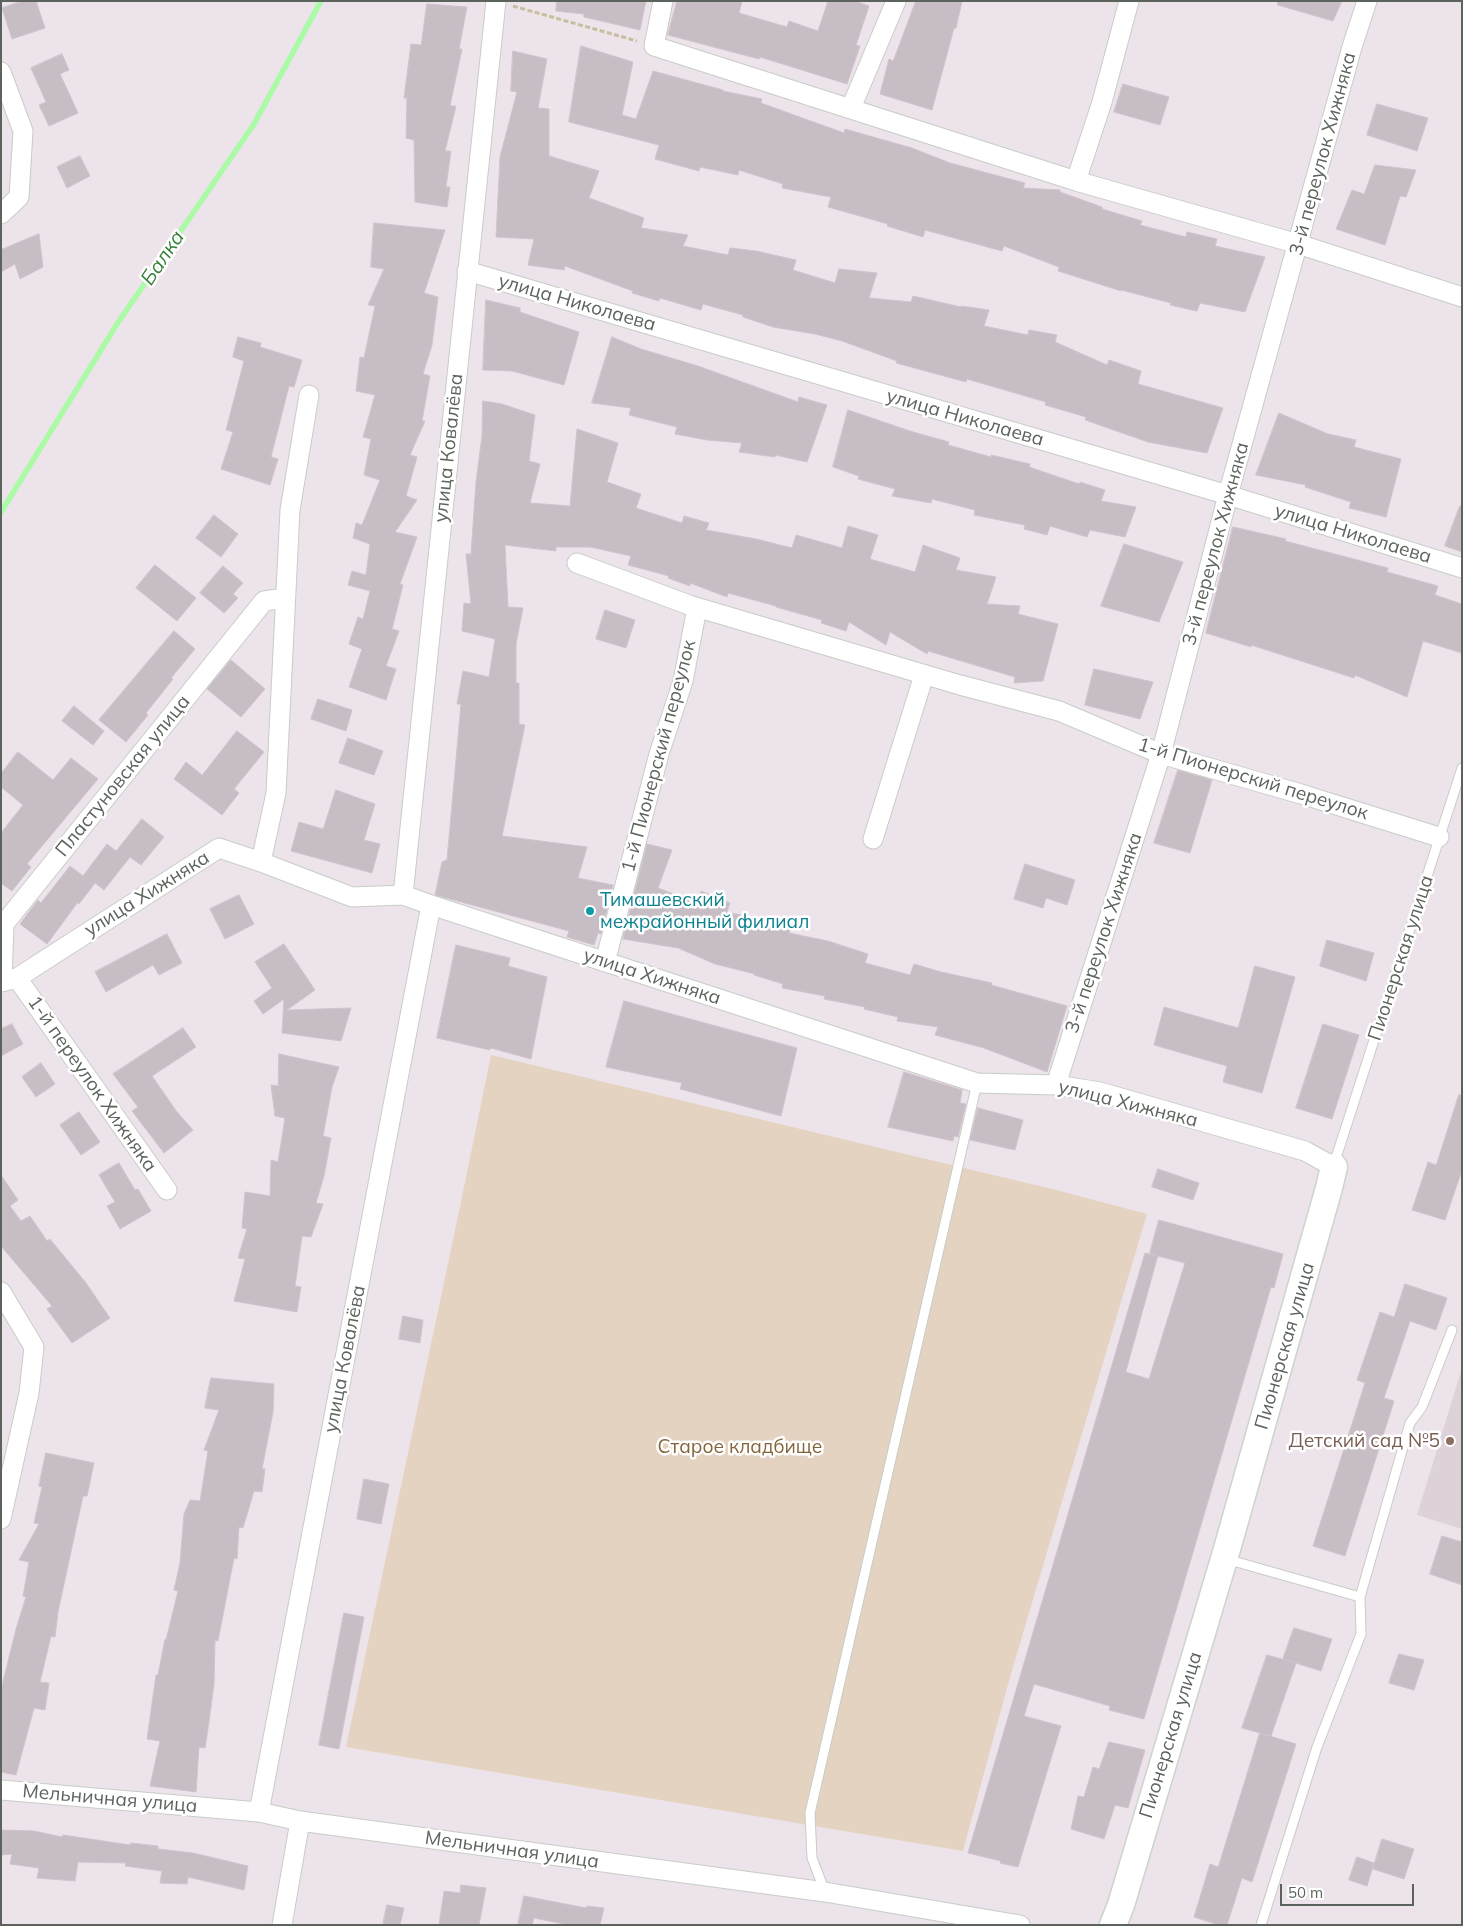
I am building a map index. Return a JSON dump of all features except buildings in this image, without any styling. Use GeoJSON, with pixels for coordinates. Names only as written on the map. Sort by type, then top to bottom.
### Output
{"type":"FeatureCollection","features":[{"type":"Feature","properties":{"kind":"street","name":"улица Ковалёва"},"geometry":{"type":"LineString","coordinates":[[403,895],[496,1]]}},
{"type":"Feature","properties":{"kind":"street"},"geometry":{"type":"LineString","coordinates":[[663,1],[654,46],[1076,181],[1298,244],[1462,297]]}},
{"type":"Feature","properties":{"kind":"street"},"geometry":{"type":"LineString","coordinates":[[851,108],[896,1]]}},
{"type":"Feature","properties":{"kind":"street"},"geometry":{"type":"LineString","coordinates":[[1076,181],[1102,102],[1128,1]]}},
{"type":"Feature","properties":{"kind":"street","name":"3-й переулок Хижняка"},"geometry":{"type":"LineString","coordinates":[[1056,1085],[1161,754],[1228,495],[1352,47],[1367,1]]}},
{"type":"Feature","properties":{"kind":"street"},"geometry":{"type":"LineString","coordinates":[[1,72],[24,132],[19,197],[1,214]]}},
{"type":"Feature","properties":{"kind":"street","name":"улица Николаева"},"geometry":{"type":"LineString","coordinates":[[467,271],[1228,495],[1462,568]]}},
{"type":"Feature","properties":{"kind":"street"},"geometry":{"type":"LineString","coordinates":[[261,862],[276,793],[290,510],[309,395]]}},
{"type":"Feature","properties":{"kind":"street","name":"1-й Пионерский переулок"},"geometry":{"type":"LineString","coordinates":[[577,563],[697,608],[924,675],[1059,711],[1161,754],[1301,794],[1439,837]]}},
{"type":"Feature","properties":{"kind":"street","name":"Пластуновская улица"},"geometry":{"type":"LineString","coordinates":[[7,980],[4,924],[264,601],[285,598]]}},
{"type":"Feature","properties":{"kind":"street","name":"1-й Пионерский переулок"},"geometry":{"type":"LineString","coordinates":[[605,962],[659,754],[683,681],[697,608]]}},
{"type":"Feature","properties":{"kind":"street"},"geometry":{"type":"LineString","coordinates":[[873,839],[924,675]]}},
{"type":"Feature","properties":{"kind":"street","name":"улица Хижняка"},"geometry":{"type":"LineString","coordinates":[[7,980],[219,848],[352,897],[403,895],[977,1083],[1056,1085],[1100,1092],[1305,1151],[1334,1167]]}},
{"type":"Feature","properties":{"kind":"street","name":"улица Ковалёва"},"geometry":{"type":"LineString","coordinates":[[259,1812],[431,905]]}},
{"type":"Feature","properties":{"kind":"street","name":"1-й переулок Хижняка"},"geometry":{"type":"LineString","coordinates":[[7,980],[167,1190]]}},
{"type":"Feature","properties":{"kind":"street","name":"Пионерская улица"},"geometry":{"type":"LineString","coordinates":[[1113,1925],[1121,1905],[1224,1559],[1330,1188],[1334,1167]]}},
{"type":"Feature","properties":{"kind":"street"},"geometry":{"type":"LineString","coordinates":[[1,1292],[34,1347],[29,1393],[1,1519]]}},
{"type":"Feature","properties":{"kind":"street","name":"Мельничная улица"},"geometry":{"type":"LineString","coordinates":[[1,1790],[259,1812],[300,1821],[825,1892],[1020,1925]]}},
{"type":"Feature","properties":{"kind":"street"},"geometry":{"type":"LineString","coordinates":[[282,1925],[300,1821]]}},
{"type":"Feature","properties":{"kind":"lane","name":"Пионерская улица"},"geometry":{"type":"LineString","coordinates":[[1334,1167],[1462,768]]}},
{"type":"Feature","properties":{"kind":"lane"},"geometry":{"type":"LineString","coordinates":[[825,1892],[812,1858],[810,1813],[977,1083]]}},
{"type":"Feature","properties":{"kind":"lane"},"geometry":{"type":"LineString","coordinates":[[1260,1925],[1317,1746],[1361,1634],[1360,1597],[1410,1423],[1422,1407],[1452,1330]]}},
{"type":"Feature","properties":{"kind":"lane"},"geometry":{"type":"LineString","coordinates":[[1224,1559],[1360,1597]]}},
{"type":"Feature","properties":{"kind":"path"},"geometry":{"type":"LineString","coordinates":[[496,1],[654,46]]}},
{"type":"Feature","properties":{"kind":"shaded area","name":"Детский сад №5"},"geometry":{"type":"Polygon","coordinates":[[[1462,1368],[1462,1529],[1417,1515],[1462,1368]]]}},
{"type":"Feature","properties":{"kind":"green space","name":"Старое кладбище"},"geometry":{"type":"Polygon","coordinates":[[[491,1055],[1056,1190],[1147,1214],[1008,1684],[963,1851],[346,1747],[491,1055]]]}},
{"type":"Feature","properties":{"kind":"waterway","name":"Балка"},"geometry":{"type":"LineString","coordinates":[[1,512],[117,324],[254,124],[321,1]]}},
{"type":"Feature","properties":{"kind":"place","name":"Тимашевский межрайонный филиал"},"geometry":{"type":"Point","coordinates":[590,911]}},
{"type":"Feature","properties":{"kind":"place","name":"Детский сад №5"},"geometry":{"type":"Point","coordinates":[1450,1441]}}]}
